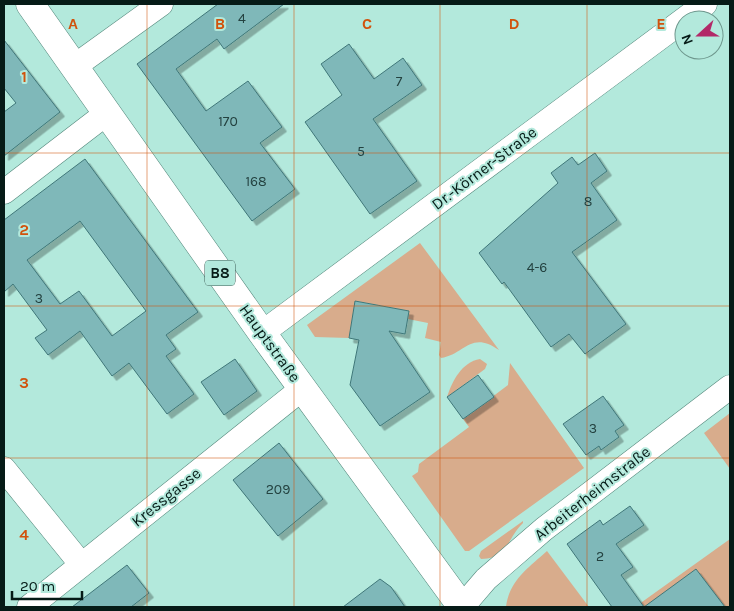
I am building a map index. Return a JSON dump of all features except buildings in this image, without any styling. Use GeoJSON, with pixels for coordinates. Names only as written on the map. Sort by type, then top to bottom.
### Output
{"type":"FeatureCollection","features":[{"type":"Feature","properties":{"kind":"main road","name":"Hauptstraße"},"geometry":{"type":"LineString","coordinates":[[30,4],[262,333],[462,607]]}},
{"type":"Feature","properties":{"kind":"street"},"geometry":{"type":"LineString","coordinates":[[75,66],[161,4]]}},
{"type":"Feature","properties":{"kind":"street","name":"Dr.-Körner-Straße"},"geometry":{"type":"LineString","coordinates":[[262,333],[706,4]]}},
{"type":"Feature","properties":{"kind":"street"},"geometry":{"type":"LineString","coordinates":[[4,192],[107,113]]}},
{"type":"Feature","properties":{"kind":"street","name":"Arbeiterheimstraße"},"geometry":{"type":"LineString","coordinates":[[462,607],[486,579],[544,529],[730,387]]}},
{"type":"Feature","properties":{"kind":"street","name":"Kressgasse"},"geometry":{"type":"LineString","coordinates":[[29,607],[303,388]]}},
{"type":"Feature","properties":{"kind":"street"},"geometry":{"type":"LineString","coordinates":[[4,469],[81,564]]}},
{"type":"Feature","properties":{"kind":"shaded area"},"geometry":{"type":"Polygon","coordinates":[[[420,243],[499,350],[482,342],[469,345],[449,356],[441,358],[439,355],[441,342],[425,338],[428,323],[408,319],[409,311],[356,301],[349,338],[315,337],[307,325],[420,243]]]}},
{"type":"Feature","properties":{"kind":"shaded area"},"geometry":{"type":"Polygon","coordinates":[[[480,359],[487,364],[485,369],[447,397],[455,379],[463,368],[480,359]]]}},
{"type":"Feature","properties":{"kind":"shaded area"},"geometry":{"type":"Polygon","coordinates":[[[510,363],[584,468],[469,551],[465,551],[412,476],[418,472],[419,464],[469,427],[463,419],[508,385],[510,363]]]}},
{"type":"Feature","properties":{"kind":"shaded area"},"geometry":{"type":"Polygon","coordinates":[[[730,413],[730,469],[704,433],[730,413]]]}},
{"type":"Feature","properties":{"kind":"shaded area"},"geometry":{"type":"Polygon","coordinates":[[[523,521],[503,551],[490,558],[481,559],[479,556],[481,551],[523,521]]]}},
{"type":"Feature","properties":{"kind":"shaded area"},"geometry":{"type":"Polygon","coordinates":[[[730,539],[730,607],[635,607],[730,539]]]}},
{"type":"Feature","properties":{"kind":"shaded area"},"geometry":{"type":"Polygon","coordinates":[[[547,551],[589,607],[506,607],[515,582],[526,569],[547,551]]]}}]}
